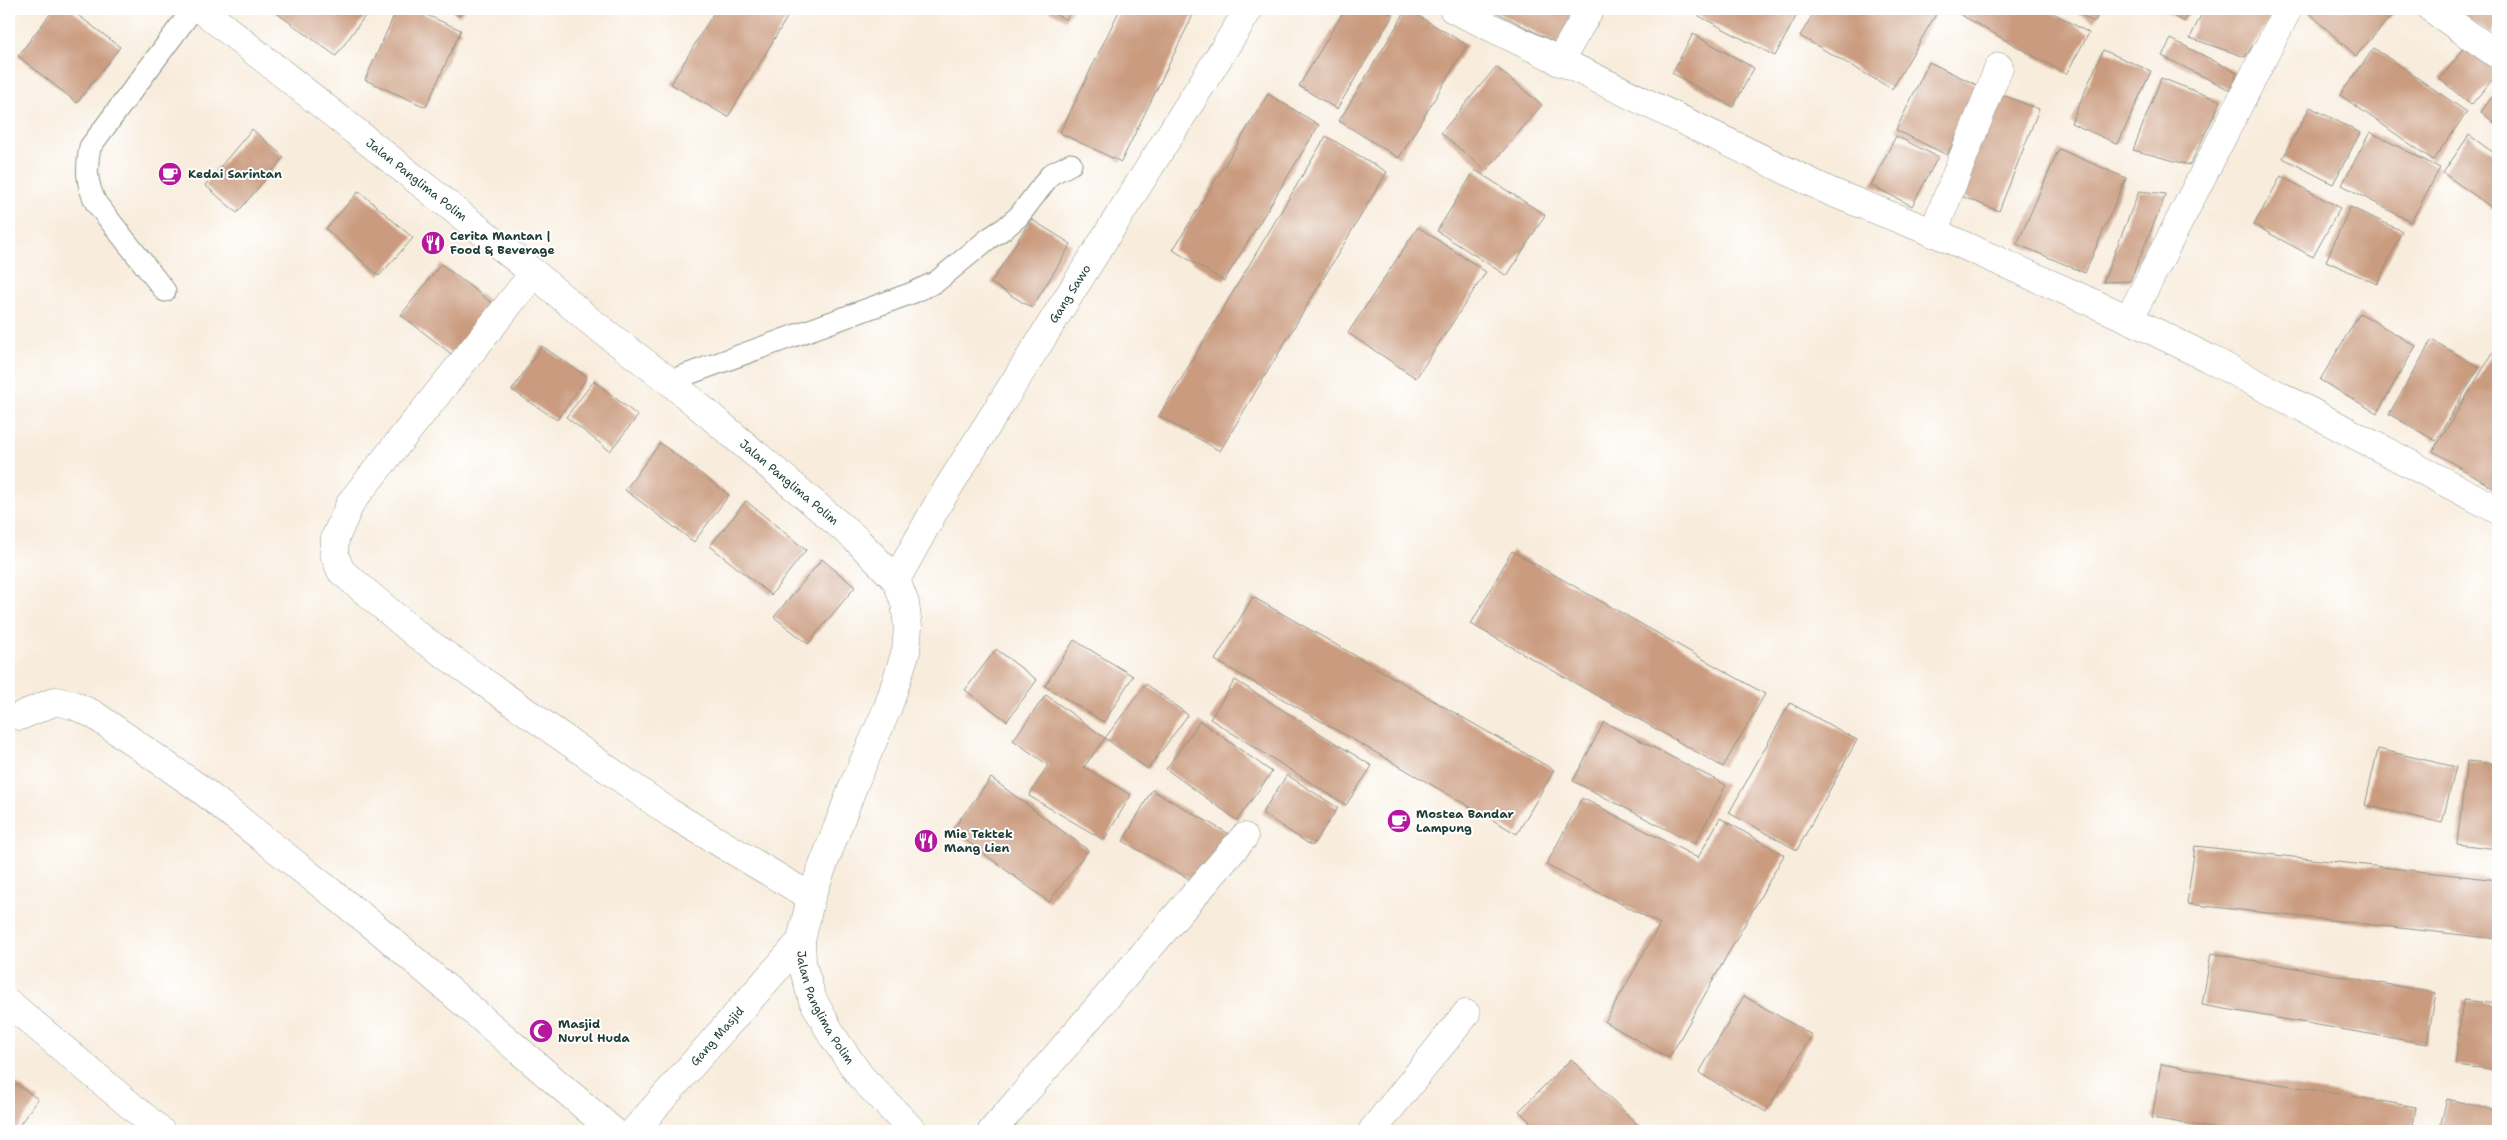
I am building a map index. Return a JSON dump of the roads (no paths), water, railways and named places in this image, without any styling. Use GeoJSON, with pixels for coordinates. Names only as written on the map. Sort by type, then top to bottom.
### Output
{"type":"FeatureCollection","features":[{"type":"Feature","properties":{"kind":"street","name":"Jalan Panglima Polim"},"geometry":{"type":"LineString","coordinates":[[201,9],[534,273],[590,321],[669,380],[856,538],[896,580],[906,603],[908,627],[906,651],[888,707],[854,784],[811,898],[800,941],[802,963],[812,998],[833,1038],[861,1077],[913,1131]]}},
{"type":"Feature","properties":{"kind":"street","name":"Gang Sawo"},"geometry":{"type":"LineString","coordinates":[[896,580],[938,502],[1248,9]]}},
{"type":"Feature","properties":{"kind":"street"},"geometry":{"type":"LineString","coordinates":[[1453,9],[1559,62],[1831,192],[1933,233],[2129,319],[2208,358],[2498,510]]}},
{"type":"Feature","properties":{"kind":"street"},"geometry":{"type":"LineString","coordinates":[[1559,62],[1590,9]]}},
{"type":"Feature","properties":{"kind":"street"},"geometry":{"type":"LineString","coordinates":[[2129,319],[2288,9]]}},
{"type":"Feature","properties":{"kind":"street"},"geometry":{"type":"LineString","coordinates":[[2432,9],[2498,56]]}},
{"type":"Feature","properties":{"kind":"street"},"geometry":{"type":"LineString","coordinates":[[1933,233],[1999,67]]}},
{"type":"Feature","properties":{"kind":"street"},"geometry":{"type":"LineString","coordinates":[[534,273],[351,502],[335,538],[334,554],[341,571],[417,635],[670,813],[811,898]]}},
{"type":"Feature","properties":{"kind":"street"},"geometry":{"type":"LineString","coordinates":[[20,716],[56,701],[73,705],[93,714],[199,788],[378,930],[613,1131]]}},
{"type":"Feature","properties":{"kind":"street"},"geometry":{"type":"LineString","coordinates":[[992,1131],[1244,837]]}},
{"type":"Feature","properties":{"kind":"street","name":"Gang Masjid"},"geometry":{"type":"LineString","coordinates":[[634,1131],[800,941]]}},
{"type":"Feature","properties":{"kind":"street"},"geometry":{"type":"LineString","coordinates":[[9,1003],[161,1131]]}},
{"type":"Feature","properties":{"kind":"street"},"geometry":{"type":"LineString","coordinates":[[1372,1131],[1466,1014]]}},
{"type":"Feature","properties":{"kind":"lane"},"geometry":{"type":"LineString","coordinates":[[166,292],[96,203],[88,188],[86,172],[90,148],[193,9]]}},
{"type":"Feature","properties":{"kind":"lane"},"geometry":{"type":"LineString","coordinates":[[669,380],[912,294],[936,282],[1019,216],[1051,174],[1071,164]]}},
{"type":"Feature","properties":{"kind":"place","name":"Kedai Sarintan"},"geometry":{"type":"Point","coordinates":[170,174]}},
{"type":"Feature","properties":{"kind":"place","name":"Cerita Mantan | Food & Beverage"},"geometry":{"type":"Point","coordinates":[433,243]}},
{"type":"Feature","properties":{"kind":"place","name":"Mostea Bandar Lampung"},"geometry":{"type":"Point","coordinates":[1399,821]}},
{"type":"Feature","properties":{"kind":"place","name":"Mie Tektek Mang Lien"},"geometry":{"type":"Point","coordinates":[926,841]}},
{"type":"Feature","properties":{"kind":"place","name":"Masjid Nurul Huda"},"geometry":{"type":"Point","coordinates":[541,1031]}}]}
